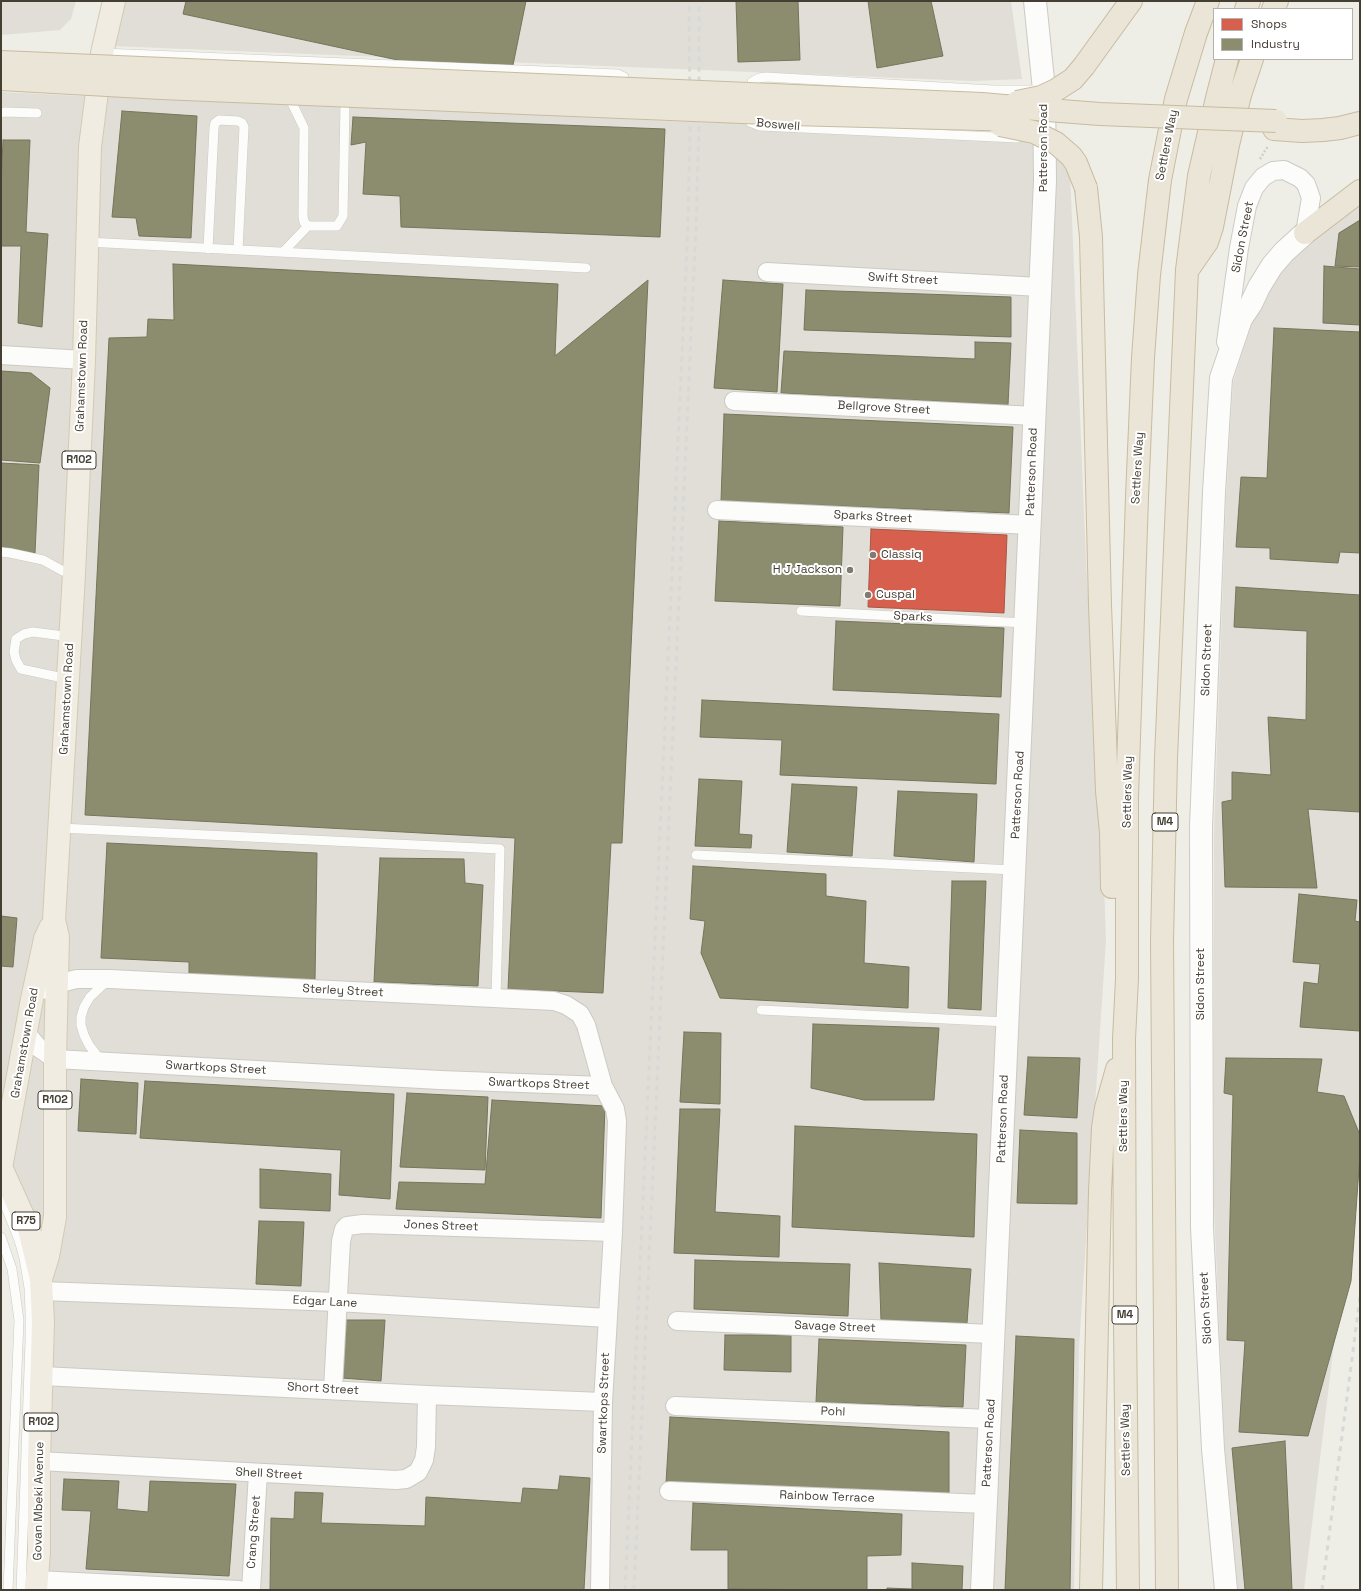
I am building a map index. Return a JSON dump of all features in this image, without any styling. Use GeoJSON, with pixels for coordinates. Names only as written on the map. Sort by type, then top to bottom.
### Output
{"type":"FeatureCollection","features":[{"type":"Feature","properties":{"kind":"highway"},"geometry":{"type":"LineString","coordinates":[[982,104],[1015,102],[1041,97],[1056,90],[1072,79],[1084,66],[1131,1]]}},
{"type":"Feature","properties":{"kind":"highway","name":"Settlers Way"},"geometry":{"type":"LineString","coordinates":[[1128,1590],[1124,1039],[1127,979],[1127,797],[1130,672],[1141,404],[1149,275],[1160,180],[1176,99],[1196,33],[1208,1]]}},
{"type":"Feature","properties":{"kind":"highway","name":"M4"},"geometry":{"type":"LineString","coordinates":[[1166,1590],[1162,941],[1166,758],[1187,270],[1200,176],[1227,60]]}},
{"type":"Feature","properties":{"kind":"highway"},"geometry":{"type":"LineString","coordinates":[[1187,270],[1207,242],[1212,227],[1228,145],[1240,95],[1252,60]]}},
{"type":"Feature","properties":{"kind":"highway"},"geometry":{"type":"LineString","coordinates":[[1,62],[982,104],[1092,113],[1273,131],[1360,112]]}},
{"type":"Feature","properties":{"kind":"highway"},"geometry":{"type":"LineString","coordinates":[[1,79],[161,88],[783,114],[931,119],[1064,121],[1273,131],[1323,130],[1340,128],[1360,122]]}},
{"type":"Feature","properties":{"kind":"highway"},"geometry":{"type":"LineString","coordinates":[[931,119],[1008,126],[1045,136],[1056,142],[1071,156],[1081,172],[1086,188],[1090,237],[1100,605],[1107,791],[1111,832],[1112,944],[1127,979]]}},
{"type":"Feature","properties":{"kind":"highway"},"geometry":{"type":"LineString","coordinates":[[1305,233],[1360,191]]}},
{"type":"Feature","properties":{"kind":"highway"},"geometry":{"type":"LineString","coordinates":[[1091,1590],[1097,1302],[1103,1128],[1106,1108],[1124,1039]]}},
{"type":"Feature","properties":{"kind":"main road","name":"Grahamstown Road"},"geometry":{"type":"LineString","coordinates":[[41,1285],[55,1218],[55,1059],[58,937],[54,920],[71,637],[84,360],[90,147],[102,52],[114,1]]}},
{"type":"Feature","properties":{"kind":"main road","name":"Grahamstown Road"},"geometry":{"type":"LineString","coordinates":[[1,1167],[27,1034],[32,999],[45,939],[54,920]]}},
{"type":"Feature","properties":{"kind":"main road","name":"R75"},"geometry":{"type":"LineString","coordinates":[[1,1167],[29,1229],[41,1285]]}},
{"type":"Feature","properties":{"kind":"main road","name":"Govan Mbeki Avenue"},"geometry":{"type":"LineString","coordinates":[[31,1587],[39,1552],[39,1461],[43,1322],[41,1285]]}},
{"type":"Feature","properties":{"kind":"street","name":"Patterson Road"},"geometry":{"type":"LineString","coordinates":[[982,1590],[1045,181],[1044,90],[1035,1]]}},
{"type":"Feature","properties":{"kind":"street","name":"Sidon Street"},"geometry":{"type":"LineString","coordinates":[[1221,378],[1241,319],[1251,304],[1259,287],[1272,266],[1284,252],[1305,233],[1311,198],[1306,184],[1300,178],[1284,170],[1273,171],[1263,176],[1254,188],[1247,206],[1221,378],[1214,492],[1201,827],[1202,1227],[1213,1449],[1226,1590]]}},
{"type":"Feature","properties":{"kind":"street","name":"Swift Street"},"geometry":{"type":"LineString","coordinates":[[766,272],[1040,286]]}},
{"type":"Feature","properties":{"kind":"street"},"geometry":{"type":"LineString","coordinates":[[1,355],[84,360]]}},
{"type":"Feature","properties":{"kind":"street","name":"Bellgrove Street"},"geometry":{"type":"LineString","coordinates":[[734,401],[1035,416]]}},
{"type":"Feature","properties":{"kind":"street","name":"Sparks Street"},"geometry":{"type":"LineString","coordinates":[[717,510],[1030,525]]}},
{"type":"Feature","properties":{"kind":"street","name":"Sterley Street"},"geometry":{"type":"LineString","coordinates":[[32,999],[56,984],[76,979],[110,979],[554,1001],[566,1005],[580,1014],[586,1025],[603,1086]]}},
{"type":"Feature","properties":{"kind":"street"},"geometry":{"type":"LineString","coordinates":[[27,1034],[39,1048],[55,1059]]}},
{"type":"Feature","properties":{"kind":"street","name":"Swartkops Street"},"geometry":{"type":"LineString","coordinates":[[55,1059],[440,1080],[603,1086],[615,1109],[617,1121],[603,1402],[600,1590]]}},
{"type":"Feature","properties":{"kind":"street","name":"Jones Street"},"geometry":{"type":"LineString","coordinates":[[333,1389],[341,1235],[344,1230],[353,1224],[612,1232]]}},
{"type":"Feature","properties":{"kind":"street","name":"Edgar Lane"},"geometry":{"type":"LineString","coordinates":[[41,1285],[608,1318]]}},
{"type":"Feature","properties":{"kind":"street","name":"Savage Street"},"geometry":{"type":"LineString","coordinates":[[677,1321],[993,1334]]}},
{"type":"Feature","properties":{"kind":"street","name":"Short Street"},"geometry":{"type":"LineString","coordinates":[[42,1376],[603,1402]]}},
{"type":"Feature","properties":{"kind":"street","name":"Shell Street"},"geometry":{"type":"LineString","coordinates":[[39,1461],[406,1480],[412,1477],[421,1467],[424,1460],[426,1446],[427,1395]]}},
{"type":"Feature","properties":{"kind":"street","name":"Pohl"},"geometry":{"type":"LineString","coordinates":[[675,1406],[990,1419]]}},
{"type":"Feature","properties":{"kind":"street","name":"Crang Street"},"geometry":{"type":"LineString","coordinates":[[251,1590],[258,1473]]}},
{"type":"Feature","properties":{"kind":"street","name":"Rainbow Terrace"},"geometry":{"type":"LineString","coordinates":[[669,1491],[986,1504]]}},
{"type":"Feature","properties":{"kind":"street"},"geometry":{"type":"LineString","coordinates":[[31,1587],[239,1590]]}},
{"type":"Feature","properties":{"kind":"lane"},"geometry":{"type":"LineString","coordinates":[[97,90],[621,116],[623,114],[625,80],[624,77],[618,74],[102,52]]}},
{"type":"Feature","properties":{"kind":"lane","name":"Boswell"},"geometry":{"type":"LineString","coordinates":[[1044,90],[993,90],[766,77],[759,78],[752,82],[748,118],[752,124],[760,126],[1044,139]]}},
{"type":"Feature","properties":{"kind":"lane"},"geometry":{"type":"LineString","coordinates":[[290,99],[304,128],[303,216],[304,222],[308,226]]}},
{"type":"Feature","properties":{"kind":"lane"},"geometry":{"type":"LineString","coordinates":[[283,252],[308,226],[337,226],[343,216],[345,103]]}},
{"type":"Feature","properties":{"kind":"lane"},"geometry":{"type":"LineString","coordinates":[[1,113],[37,113]]}},
{"type":"Feature","properties":{"kind":"lane"},"geometry":{"type":"LineString","coordinates":[[208,249],[215,123],[219,120],[238,121],[242,123],[244,128],[238,250]]}},
{"type":"Feature","properties":{"kind":"lane"},"geometry":{"type":"LineString","coordinates":[[87,242],[586,268]]}},
{"type":"Feature","properties":{"kind":"lane"},"geometry":{"type":"LineString","coordinates":[[1,552],[43,560],[63,571],[74,574]]}},
{"type":"Feature","properties":{"kind":"lane","name":"Sparks"},"geometry":{"type":"LineString","coordinates":[[801,611],[1025,623]]}},
{"type":"Feature","properties":{"kind":"lane"},"geometry":{"type":"LineString","coordinates":[[68,679],[21,669],[14,652],[16,639],[24,634],[33,632],[71,637]]}},
{"type":"Feature","properties":{"kind":"lane"},"geometry":{"type":"LineString","coordinates":[[60,828],[500,849],[496,998]]}},
{"type":"Feature","properties":{"kind":"lane"},"geometry":{"type":"LineString","coordinates":[[696,855],[1014,870]]}},
{"type":"Feature","properties":{"kind":"lane"},"geometry":{"type":"LineString","coordinates":[[102,1062],[89,1045],[84,1035],[81,1025],[81,1017],[84,1006],[90,997],[99,987],[110,979]]}},
{"type":"Feature","properties":{"kind":"lane"},"geometry":{"type":"LineString","coordinates":[[761,1010],[1007,1022]]}},
{"type":"Feature","properties":{"kind":"lane"},"geometry":{"type":"LineString","coordinates":[[1,1195],[19,1240],[24,1258],[29,1288],[31,1587]]}},
{"type":"Feature","properties":{"kind":"lane"},"geometry":{"type":"LineString","coordinates":[[1,1237],[12,1269],[19,1320],[8,1590]]}},
{"type":"Feature","properties":{"kind":"path"},"geometry":{"type":"LineString","coordinates":[[1257,164],[1273,131]]}},
{"type":"Feature","properties":{"kind":"shaded area"},"geometry":{"type":"Polygon","coordinates":[[[1,1],[76,1],[71,19],[60,30],[1,35],[1,1]]]}},
{"type":"Feature","properties":{"kind":"shaded area"},"geometry":{"type":"Polygon","coordinates":[[[123,1],[1011,1],[1022,79],[973,81],[112,46],[123,1]]]}},
{"type":"Feature","properties":{"kind":"shaded area"},"geometry":{"type":"Polygon","coordinates":[[[1,92],[105,97],[120,94],[666,121],[919,129],[1018,138],[1061,159],[1070,171],[1086,562],[1103,856],[1106,940],[1079,1347],[1074,1590],[42,1590],[54,1300],[41,1227],[1,1145],[1,92]]]}},
{"type":"Feature","properties":{"kind":"shaded area"},"geometry":{"type":"Polygon","coordinates":[[[1360,200],[1360,1130],[1304,1590],[1238,1590],[1225,1453],[1214,1208],[1214,831],[1226,498],[1233,382],[1251,326],[1269,285],[1312,231],[1360,200]]]}},
{"type":"Feature","properties":{"kind":"building: Shops"},"geometry":{"type":"Polygon","coordinates":[[[871,529],[1007,535],[1004,613],[868,607],[871,529]]]}},
{"type":"Feature","properties":{"kind":"building: Industry"},"geometry":{"type":"Polygon","coordinates":[[[186,1],[526,1],[513,65],[402,61],[183,14],[186,1]]]}},
{"type":"Feature","properties":{"kind":"building: Industry"},"geometry":{"type":"Polygon","coordinates":[[[736,1],[798,1],[800,60],[738,62],[736,1]]]}},
{"type":"Feature","properties":{"kind":"building: Industry"},"geometry":{"type":"Polygon","coordinates":[[[868,1],[931,1],[943,56],[877,68],[868,1]]]}},
{"type":"Feature","properties":{"kind":"building: Industry"},"geometry":{"type":"Polygon","coordinates":[[[122,111],[197,116],[191,238],[139,236],[136,218],[112,217],[122,111]]]}},
{"type":"Feature","properties":{"kind":"building: Industry"},"geometry":{"type":"Polygon","coordinates":[[[353,117],[665,129],[660,237],[401,227],[400,196],[363,194],[366,142],[351,145],[353,117]]]}},
{"type":"Feature","properties":{"kind":"building: Industry"},"geometry":{"type":"Polygon","coordinates":[[[3,140],[30,140],[26,232],[48,234],[42,327],[18,323],[21,246],[1,246],[3,140]]]}},
{"type":"Feature","properties":{"kind":"building: Industry"},"geometry":{"type":"Polygon","coordinates":[[[1360,220],[1360,267],[1335,266],[1339,233],[1360,220]]]}},
{"type":"Feature","properties":{"kind":"building: Industry"},"geometry":{"type":"Polygon","coordinates":[[[173,264],[558,284],[555,356],[648,280],[622,843],[611,843],[603,993],[508,989],[515,838],[85,815],[109,338],[147,337],[148,319],[174,320],[173,264]]]}},
{"type":"Feature","properties":{"kind":"building: Industry"},"geometry":{"type":"Polygon","coordinates":[[[1324,266],[1360,269],[1360,325],[1323,323],[1324,266]]]}},
{"type":"Feature","properties":{"kind":"building: Industry"},"geometry":{"type":"Polygon","coordinates":[[[723,280],[783,284],[777,392],[714,388],[723,280]]]}},
{"type":"Feature","properties":{"kind":"building: Industry"},"geometry":{"type":"Polygon","coordinates":[[[806,290],[1011,297],[1011,337],[804,330],[806,290]]]}},
{"type":"Feature","properties":{"kind":"building: Industry"},"geometry":{"type":"Polygon","coordinates":[[[1274,328],[1360,332],[1360,553],[1340,552],[1338,563],[1270,559],[1270,548],[1236,547],[1241,477],[1267,478],[1274,328]]]}},
{"type":"Feature","properties":{"kind":"building: Industry"},"geometry":{"type":"Polygon","coordinates":[[[975,342],[1011,343],[1008,405],[781,393],[784,351],[975,359],[975,342]]]}},
{"type":"Feature","properties":{"kind":"building: Industry"},"geometry":{"type":"Polygon","coordinates":[[[1,371],[31,373],[50,388],[40,463],[1,460],[1,371]]]}},
{"type":"Feature","properties":{"kind":"building: Industry"},"geometry":{"type":"Polygon","coordinates":[[[724,414],[1013,427],[1009,513],[721,501],[724,414]]]}},
{"type":"Feature","properties":{"kind":"building: Industry"},"geometry":{"type":"Polygon","coordinates":[[[1,463],[39,465],[35,553],[1,551],[1,463]]]}},
{"type":"Feature","properties":{"kind":"building: Industry"},"geometry":{"type":"Polygon","coordinates":[[[719,521],[843,527],[840,606],[715,601],[719,521]]]}},
{"type":"Feature","properties":{"kind":"building: Industry"},"geometry":{"type":"Polygon","coordinates":[[[1236,587],[1360,595],[1360,812],[1308,809],[1317,888],[1225,887],[1222,802],[1232,800],[1232,772],[1271,775],[1268,717],[1306,720],[1307,631],[1234,627],[1236,587]]]}},
{"type":"Feature","properties":{"kind":"building: Industry"},"geometry":{"type":"Polygon","coordinates":[[[836,621],[1004,628],[1001,697],[833,690],[836,621]]]}},
{"type":"Feature","properties":{"kind":"building: Industry"},"geometry":{"type":"Polygon","coordinates":[[[702,700],[999,714],[996,784],[780,775],[782,740],[700,737],[702,700]]]}},
{"type":"Feature","properties":{"kind":"building: Industry"},"geometry":{"type":"Polygon","coordinates":[[[699,779],[742,781],[739,834],[752,835],[751,848],[695,846],[699,779]]]}},
{"type":"Feature","properties":{"kind":"building: Industry"},"geometry":{"type":"Polygon","coordinates":[[[792,784],[857,787],[852,856],[787,852],[792,784]]]}},
{"type":"Feature","properties":{"kind":"building: Industry"},"geometry":{"type":"Polygon","coordinates":[[[898,791],[977,794],[974,862],[894,856],[898,791]]]}},
{"type":"Feature","properties":{"kind":"building: Industry"},"geometry":{"type":"Polygon","coordinates":[[[107,843],[317,853],[315,980],[189,975],[189,962],[101,958],[107,843]]]}},
{"type":"Feature","properties":{"kind":"building: Industry"},"geometry":{"type":"Polygon","coordinates":[[[380,858],[464,859],[465,883],[483,885],[478,986],[374,982],[380,858]]]}},
{"type":"Feature","properties":{"kind":"building: Industry"},"geometry":{"type":"Polygon","coordinates":[[[693,866],[826,874],[826,896],[866,901],[864,963],[909,967],[908,1008],[720,998],[701,953],[705,921],[690,919],[693,866]]]}},
{"type":"Feature","properties":{"kind":"building: Industry"},"geometry":{"type":"Polygon","coordinates":[[[952,881],[986,881],[981,1010],[948,1008],[952,881]]]}},
{"type":"Feature","properties":{"kind":"building: Industry"},"geometry":{"type":"Polygon","coordinates":[[[1299,894],[1357,900],[1355,921],[1360,922],[1360,1031],[1300,1027],[1304,982],[1318,984],[1320,964],[1293,962],[1299,894]]]}},
{"type":"Feature","properties":{"kind":"building: Industry"},"geometry":{"type":"Polygon","coordinates":[[[1,916],[17,918],[13,967],[1,966],[1,916]]]}},
{"type":"Feature","properties":{"kind":"building: Industry"},"geometry":{"type":"Polygon","coordinates":[[[813,1024],[939,1028],[934,1100],[864,1100],[811,1088],[813,1024]]]}},
{"type":"Feature","properties":{"kind":"building: Industry"},"geometry":{"type":"Polygon","coordinates":[[[684,1032],[721,1033],[720,1104],[680,1102],[684,1032]]]}},
{"type":"Feature","properties":{"kind":"building: Industry"},"geometry":{"type":"Polygon","coordinates":[[[1028,1057],[1080,1058],[1077,1118],[1024,1115],[1028,1057]]]}},
{"type":"Feature","properties":{"kind":"building: Industry"},"geometry":{"type":"Polygon","coordinates":[[[1226,1058],[1322,1059],[1317,1092],[1344,1096],[1360,1135],[1351,1281],[1308,1436],[1239,1432],[1245,1341],[1227,1340],[1233,1095],[1224,1093],[1226,1058]]]}},
{"type":"Feature","properties":{"kind":"building: Industry"},"geometry":{"type":"Polygon","coordinates":[[[81,1079],[138,1083],[136,1134],[78,1131],[81,1079]]]}},
{"type":"Feature","properties":{"kind":"building: Industry"},"geometry":{"type":"Polygon","coordinates":[[[145,1081],[394,1094],[390,1199],[339,1195],[341,1150],[140,1138],[145,1081]]]}},
{"type":"Feature","properties":{"kind":"building: Industry"},"geometry":{"type":"Polygon","coordinates":[[[407,1093],[488,1097],[485,1170],[400,1167],[407,1093]]]}},
{"type":"Feature","properties":{"kind":"building: Industry"},"geometry":{"type":"Polygon","coordinates":[[[492,1100],[605,1106],[601,1218],[396,1209],[399,1182],[485,1184],[492,1100]]]}},
{"type":"Feature","properties":{"kind":"building: Industry"},"geometry":{"type":"Polygon","coordinates":[[[680,1109],[720,1109],[715,1212],[780,1216],[779,1257],[674,1253],[680,1109]]]}},
{"type":"Feature","properties":{"kind":"building: Industry"},"geometry":{"type":"Polygon","coordinates":[[[795,1126],[977,1134],[974,1237],[792,1227],[795,1126]]]}},
{"type":"Feature","properties":{"kind":"building: Industry"},"geometry":{"type":"Polygon","coordinates":[[[1020,1130],[1077,1133],[1077,1204],[1017,1203],[1020,1130]]]}},
{"type":"Feature","properties":{"kind":"building: Industry"},"geometry":{"type":"Polygon","coordinates":[[[260,1169],[331,1174],[330,1211],[260,1208],[260,1169]]]}},
{"type":"Feature","properties":{"kind":"building: Industry"},"geometry":{"type":"Polygon","coordinates":[[[259,1221],[304,1222],[301,1286],[256,1284],[259,1221]]]}},
{"type":"Feature","properties":{"kind":"building: Industry"},"geometry":{"type":"Polygon","coordinates":[[[695,1260],[850,1264],[848,1316],[694,1309],[695,1260]]]}},
{"type":"Feature","properties":{"kind":"building: Industry"},"geometry":{"type":"Polygon","coordinates":[[[879,1263],[971,1269],[967,1323],[881,1320],[879,1263]]]}},
{"type":"Feature","properties":{"kind":"building: Industry"},"geometry":{"type":"Polygon","coordinates":[[[344,1320],[385,1320],[381,1381],[342,1378],[344,1320]]]}},
{"type":"Feature","properties":{"kind":"building: Industry"},"geometry":{"type":"Polygon","coordinates":[[[725,1335],[791,1335],[791,1372],[724,1370],[725,1335]]]}},
{"type":"Feature","properties":{"kind":"building: Industry"},"geometry":{"type":"Polygon","coordinates":[[[1016,1336],[1074,1339],[1070,1590],[1005,1590],[1016,1336]]]}},
{"type":"Feature","properties":{"kind":"building: Industry"},"geometry":{"type":"Polygon","coordinates":[[[819,1339],[966,1345],[963,1407],[816,1402],[819,1339]]]}},
{"type":"Feature","properties":{"kind":"building: Industry"},"geometry":{"type":"Polygon","coordinates":[[[670,1417],[949,1432],[949,1496],[666,1483],[670,1417]]]}},
{"type":"Feature","properties":{"kind":"building: Industry"},"geometry":{"type":"Polygon","coordinates":[[[1285,1441],[1292,1590],[1245,1590],[1232,1448],[1285,1441]]]}},
{"type":"Feature","properties":{"kind":"building: Industry"},"geometry":{"type":"Polygon","coordinates":[[[560,1476],[590,1478],[584,1590],[270,1590],[271,1518],[294,1519],[295,1492],[323,1493],[321,1523],[425,1526],[426,1497],[521,1503],[523,1488],[558,1490],[560,1476]]]}},
{"type":"Feature","properties":{"kind":"building: Industry"},"geometry":{"type":"Polygon","coordinates":[[[64,1479],[119,1481],[117,1509],[148,1512],[150,1481],[236,1484],[229,1576],[86,1569],[91,1511],[62,1510],[64,1479]]]}},
{"type":"Feature","properties":{"kind":"building: Industry"},"geometry":{"type":"Polygon","coordinates":[[[693,1503],[902,1514],[901,1555],[867,1556],[867,1590],[728,1589],[728,1550],[691,1550],[693,1503]]]}},
{"type":"Feature","properties":{"kind":"building: Industry"},"geometry":{"type":"Polygon","coordinates":[[[912,1563],[963,1566],[962,1590],[887,1590],[887,1588],[912,1589],[912,1563]]]}},
{"type":"Feature","properties":{"kind":"railway"},"geometry":{"type":"LineString","coordinates":[[625,1590],[688,224],[690,129],[689,1]]}},
{"type":"Feature","properties":{"kind":"railway"},"geometry":{"type":"LineString","coordinates":[[634,1590],[696,225],[699,130],[699,1]]}},
{"type":"Feature","properties":{"kind":"railway"},"geometry":{"type":"LineString","coordinates":[[1322,1590],[1360,1297]]}},
{"type":"Feature","properties":{"kind":"place","name":"Classiq"},"geometry":{"type":"Point","coordinates":[873,555]}},
{"type":"Feature","properties":{"kind":"place","name":"H J Jackson"},"geometry":{"type":"Point","coordinates":[850,570]}},
{"type":"Feature","properties":{"kind":"place","name":"Cuspal"},"geometry":{"type":"Point","coordinates":[868,595]}}]}
